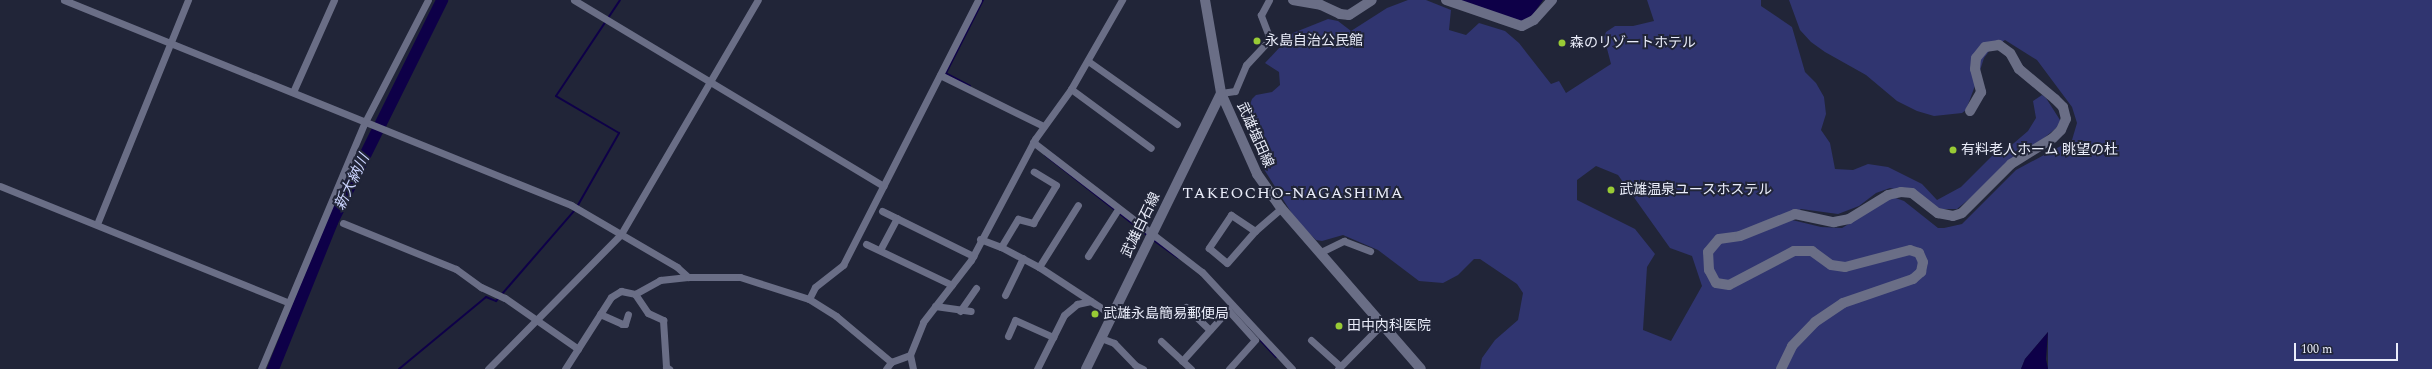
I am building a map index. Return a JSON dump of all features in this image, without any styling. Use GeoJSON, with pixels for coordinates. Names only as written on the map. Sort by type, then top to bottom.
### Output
{"type":"FeatureCollection","features":[{"type":"Feature","properties":{"kind":"street"},"geometry":{"type":"LineString","coordinates":[[64,0],[571,205],[677,266],[688,277]]}},
{"type":"Feature","properties":{"kind":"street"},"geometry":{"type":"LineString","coordinates":[[97,224],[188,0]]}},
{"type":"Feature","properties":{"kind":"street"},"geometry":{"type":"LineString","coordinates":[[294,92],[334,0]]}},
{"type":"Feature","properties":{"kind":"street"},"geometry":{"type":"LineString","coordinates":[[261,369],[287,302],[368,123],[428,0]]}},
{"type":"Feature","properties":{"kind":"street"},"geometry":{"type":"LineString","coordinates":[[574,0],[883,186]]}},
{"type":"Feature","properties":{"kind":"street"},"geometry":{"type":"LineString","coordinates":[[488,369],[621,234],[758,0]]}},
{"type":"Feature","properties":{"kind":"street"},"geometry":{"type":"LineString","coordinates":[[809,299],[815,287],[843,264],[978,0]]}},
{"type":"Feature","properties":{"kind":"street"},"geometry":{"type":"LineString","coordinates":[[913,369],[910,355],[923,322],[973,256],[980,239],[1033,142],[1071,89],[1122,0]]}},
{"type":"Feature","properties":{"kind":"street","name":"武雄塩田線"},"geometry":{"type":"LineString","coordinates":[[1205,0],[1222,93],[1257,174],[1281,208],[1421,369]]}},
{"type":"Feature","properties":{"kind":"street"},"geometry":{"type":"LineString","coordinates":[[1222,93],[1235,90],[1246,65],[1270,39],[1262,14],[1269,0]]}},
{"type":"Feature","properties":{"kind":"street"},"geometry":{"type":"LineString","coordinates":[[1293,0],[1321,5],[1340,14],[1349,15],[1372,0]]}},
{"type":"Feature","properties":{"kind":"street"},"geometry":{"type":"LineString","coordinates":[[1446,0],[1522,26],[1534,20],[1552,0]]}},
{"type":"Feature","properties":{"kind":"street"},"geometry":{"type":"LineString","coordinates":[[1781,369],[1792,346],[1815,322],[1843,303],[1913,279],[1921,272],[1923,262],[1919,253],[1910,250],[1845,267],[1831,265],[1812,251],[1794,251],[1729,285],[1716,283],[1709,270],[1708,252],[1719,239],[1740,236],[1795,214],[1834,222],[1849,220],[1888,195],[1901,192],[1912,193],[1938,213],[1953,216],[1962,213],[2011,164],[2052,138],[2061,130],[2066,119],[2062,107],[2055,98],[2019,69],[2010,53],[1999,45],[1985,47],[1976,58],[1975,69],[1981,92],[1970,112]]}},
{"type":"Feature","properties":{"kind":"street"},"geometry":{"type":"LineString","coordinates":[[1088,61],[1177,124]]}},
{"type":"Feature","properties":{"kind":"street"},"geometry":{"type":"LineString","coordinates":[[940,75],[1043,126]]}},
{"type":"Feature","properties":{"kind":"street"},"geometry":{"type":"LineString","coordinates":[[1071,89],[1151,148]]}},
{"type":"Feature","properties":{"kind":"street","name":"武雄白石線"},"geometry":{"type":"LineString","coordinates":[[1086,369],[1222,93]]}},
{"type":"Feature","properties":{"kind":"street"},"geometry":{"type":"LineString","coordinates":[[1033,142],[1151,235],[1202,272],[1292,369]]}},
{"type":"Feature","properties":{"kind":"street"},"geometry":{"type":"LineString","coordinates":[[1001,247],[1018,219],[1033,223],[1056,185],[1034,172]]}},
{"type":"Feature","properties":{"kind":"street"},"geometry":{"type":"LineString","coordinates":[[0,186],[287,302]]}},
{"type":"Feature","properties":{"kind":"street"},"geometry":{"type":"LineString","coordinates":[[1039,267],[1078,205]]}},
{"type":"Feature","properties":{"kind":"street"},"geometry":{"type":"LineString","coordinates":[[1255,231],[1231,215],[1209,248],[1227,263],[1255,231],[1281,208]]}},
{"type":"Feature","properties":{"kind":"street"},"geometry":{"type":"LineString","coordinates":[[1088,256],[1118,209]]}},
{"type":"Feature","properties":{"kind":"street"},"geometry":{"type":"LineString","coordinates":[[882,211],[973,256]]}},
{"type":"Feature","properties":{"kind":"street"},"geometry":{"type":"LineString","coordinates":[[880,250],[896,218]]}},
{"type":"Feature","properties":{"kind":"street"},"geometry":{"type":"LineString","coordinates":[[343,223],[456,269],[481,287],[501,296],[578,349]]}},
{"type":"Feature","properties":{"kind":"street"},"geometry":{"type":"LineString","coordinates":[[980,239],[1001,247],[1039,267],[1112,315]]}},
{"type":"Feature","properties":{"kind":"street"},"geometry":{"type":"LineString","coordinates":[[1319,253],[1344,241],[1370,252]]}},
{"type":"Feature","properties":{"kind":"street"},"geometry":{"type":"LineString","coordinates":[[866,244],[952,285]]}},
{"type":"Feature","properties":{"kind":"street"},"geometry":{"type":"LineString","coordinates":[[1005,295],[1023,258]]}},
{"type":"Feature","properties":{"kind":"street"},"geometry":{"type":"LineString","coordinates":[[565,369],[611,297],[621,291],[635,294],[660,280],[688,277],[740,277],[809,299],[836,316],[891,362]]}},
{"type":"Feature","properties":{"kind":"street"},"geometry":{"type":"LineString","coordinates":[[960,311],[976,288]]}},
{"type":"Feature","properties":{"kind":"street"},"geometry":{"type":"LineString","coordinates":[[635,294],[648,312],[663,320],[666,367],[669,369]]}},
{"type":"Feature","properties":{"kind":"street"},"geometry":{"type":"LineString","coordinates":[[1037,369],[1064,315],[1077,304],[1090,301]]}},
{"type":"Feature","properties":{"kind":"street"},"geometry":{"type":"LineString","coordinates":[[935,306],[960,311],[971,311]]}},
{"type":"Feature","properties":{"kind":"street"},"geometry":{"type":"LineString","coordinates":[[1186,307],[1210,330]]}},
{"type":"Feature","properties":{"kind":"street"},"geometry":{"type":"LineString","coordinates":[[1182,360],[1228,310],[1255,340],[1234,367]]}},
{"type":"Feature","properties":{"kind":"street"},"geometry":{"type":"LineString","coordinates":[[600,314],[622,324],[625,324],[628,314]]}},
{"type":"Feature","properties":{"kind":"street"},"geometry":{"type":"LineString","coordinates":[[1008,336],[1015,320],[1053,337]]}},
{"type":"Feature","properties":{"kind":"street"},"geometry":{"type":"LineString","coordinates":[[1311,340],[1339,368],[1382,324]]}},
{"type":"Feature","properties":{"kind":"street"},"geometry":{"type":"LineString","coordinates":[[1102,338],[1114,343],[1135,365],[1143,369]]}},
{"type":"Feature","properties":{"kind":"street"},"geometry":{"type":"LineString","coordinates":[[1161,341],[1191,369]]}},
{"type":"Feature","properties":{"kind":"street"},"geometry":{"type":"LineString","coordinates":[[886,369],[891,362],[910,355]]}},
{"type":"Feature","properties":{"kind":"shaded area"},"geometry":{"type":"Polygon","coordinates":[[[1408,0],[1426,0],[1451,10],[1449,30],[1466,35],[1479,23],[1505,31],[1519,43],[1551,84],[1559,81],[1566,93],[1611,64],[1604,37],[1606,32],[1615,26],[1633,26],[1654,21],[1647,0],[1761,0],[1761,6],[1792,27],[1805,72],[1816,83],[1824,97],[1826,114],[1821,130],[1830,143],[1835,169],[1853,170],[1868,164],[1888,167],[1922,184],[1937,200],[1961,187],[1992,156],[2007,149],[2028,131],[2036,118],[2033,101],[2042,95],[2046,98],[2060,120],[2060,125],[1957,209],[1941,209],[1906,192],[1890,188],[1876,193],[1859,206],[1838,214],[1801,209],[1788,219],[1821,227],[1842,228],[1893,197],[1904,201],[1938,228],[1944,228],[1962,224],[2016,170],[2072,140],[2077,123],[2072,107],[2037,60],[2005,40],[1990,50],[1984,58],[1966,110],[1962,113],[1934,116],[1917,111],[1897,101],[1866,75],[1825,52],[1811,42],[1800,30],[1789,0],[2432,0],[2432,369],[2048,369],[2048,332],[2025,359],[2021,369],[1480,369],[1482,358],[1495,340],[1518,320],[1523,293],[1517,284],[1480,259],[1474,259],[1458,275],[1443,283],[1419,281],[1378,250],[1343,235],[1322,241],[1316,240],[1296,220],[1262,166],[1245,118],[1252,99],[1256,95],[1272,92],[1280,85],[1279,72],[1265,63],[1293,33],[1328,19],[1338,21],[1351,31],[1387,8],[1408,0]],[[1596,166],[1577,180],[1577,200],[1635,229],[1655,254],[1647,267],[1643,330],[1671,341],[1702,286],[1692,256],[1670,248],[1618,175],[1596,166]]]}},
{"type":"Feature","properties":{"kind":"shaded area"},"geometry":{"type":"Polygon","coordinates":[[[1457,0],[1543,0],[1530,19],[1518,22],[1457,0]]]}},
{"type":"Feature","properties":{"kind":"shaded area"},"geometry":{"type":"Polygon","coordinates":[[[2048,332],[2046,359],[2048,369],[2021,369],[2025,359],[2048,332]]]}},
{"type":"Feature","properties":{"kind":"waterway","name":"新大納川"},"geometry":{"type":"LineString","coordinates":[[273,369],[332,222],[442,0]]}},
{"type":"Feature","properties":{"kind":"waterway"},"geometry":{"type":"LineString","coordinates":[[578,205],[619,133],[556,96],[620,0]]}},
{"type":"Feature","properties":{"kind":"waterway"},"geometry":{"type":"LineString","coordinates":[[970,86],[946,73],[983,0]]}},
{"type":"Feature","properties":{"kind":"waterway"},"geometry":{"type":"LineString","coordinates":[[1045,155],[1147,235]]}},
{"type":"Feature","properties":{"kind":"waterway"},"geometry":{"type":"LineString","coordinates":[[399,369],[486,297],[496,301],[574,211]]}},
{"type":"Feature","properties":{"kind":"waterway"},"geometry":{"type":"LineString","coordinates":[[1152,239],[1178,258]]}},
{"type":"Feature","properties":{"kind":"waterway"},"geometry":{"type":"LineString","coordinates":[[1261,341],[1276,357]]}},
{"type":"Feature","properties":{"kind":"place","name":"永島自治公民館"},"geometry":{"type":"Point","coordinates":[1257,41]}},
{"type":"Feature","properties":{"kind":"place","name":"森のリゾートホテル"},"geometry":{"type":"Point","coordinates":[1562,43]}},
{"type":"Feature","properties":{"kind":"place","name":"有料老人ホーム 眺望の杜"},"geometry":{"type":"Point","coordinates":[1953,150]}},
{"type":"Feature","properties":{"kind":"place","name":"武雄温泉ユースホステル"},"geometry":{"type":"Point","coordinates":[1611,190]}},
{"type":"Feature","properties":{"kind":"place","name":"武雄永島簡易郵便局"},"geometry":{"type":"Point","coordinates":[1095,314]}},
{"type":"Feature","properties":{"kind":"place","name":"田中内科医院"},"geometry":{"type":"Point","coordinates":[1339,326]}},
{"type":"Feature","properties":{"kind":"district","name":"TAKEOCHO-NAGASHIMA"},"geometry":{"type":"Point","coordinates":[1293,193]}}]}
